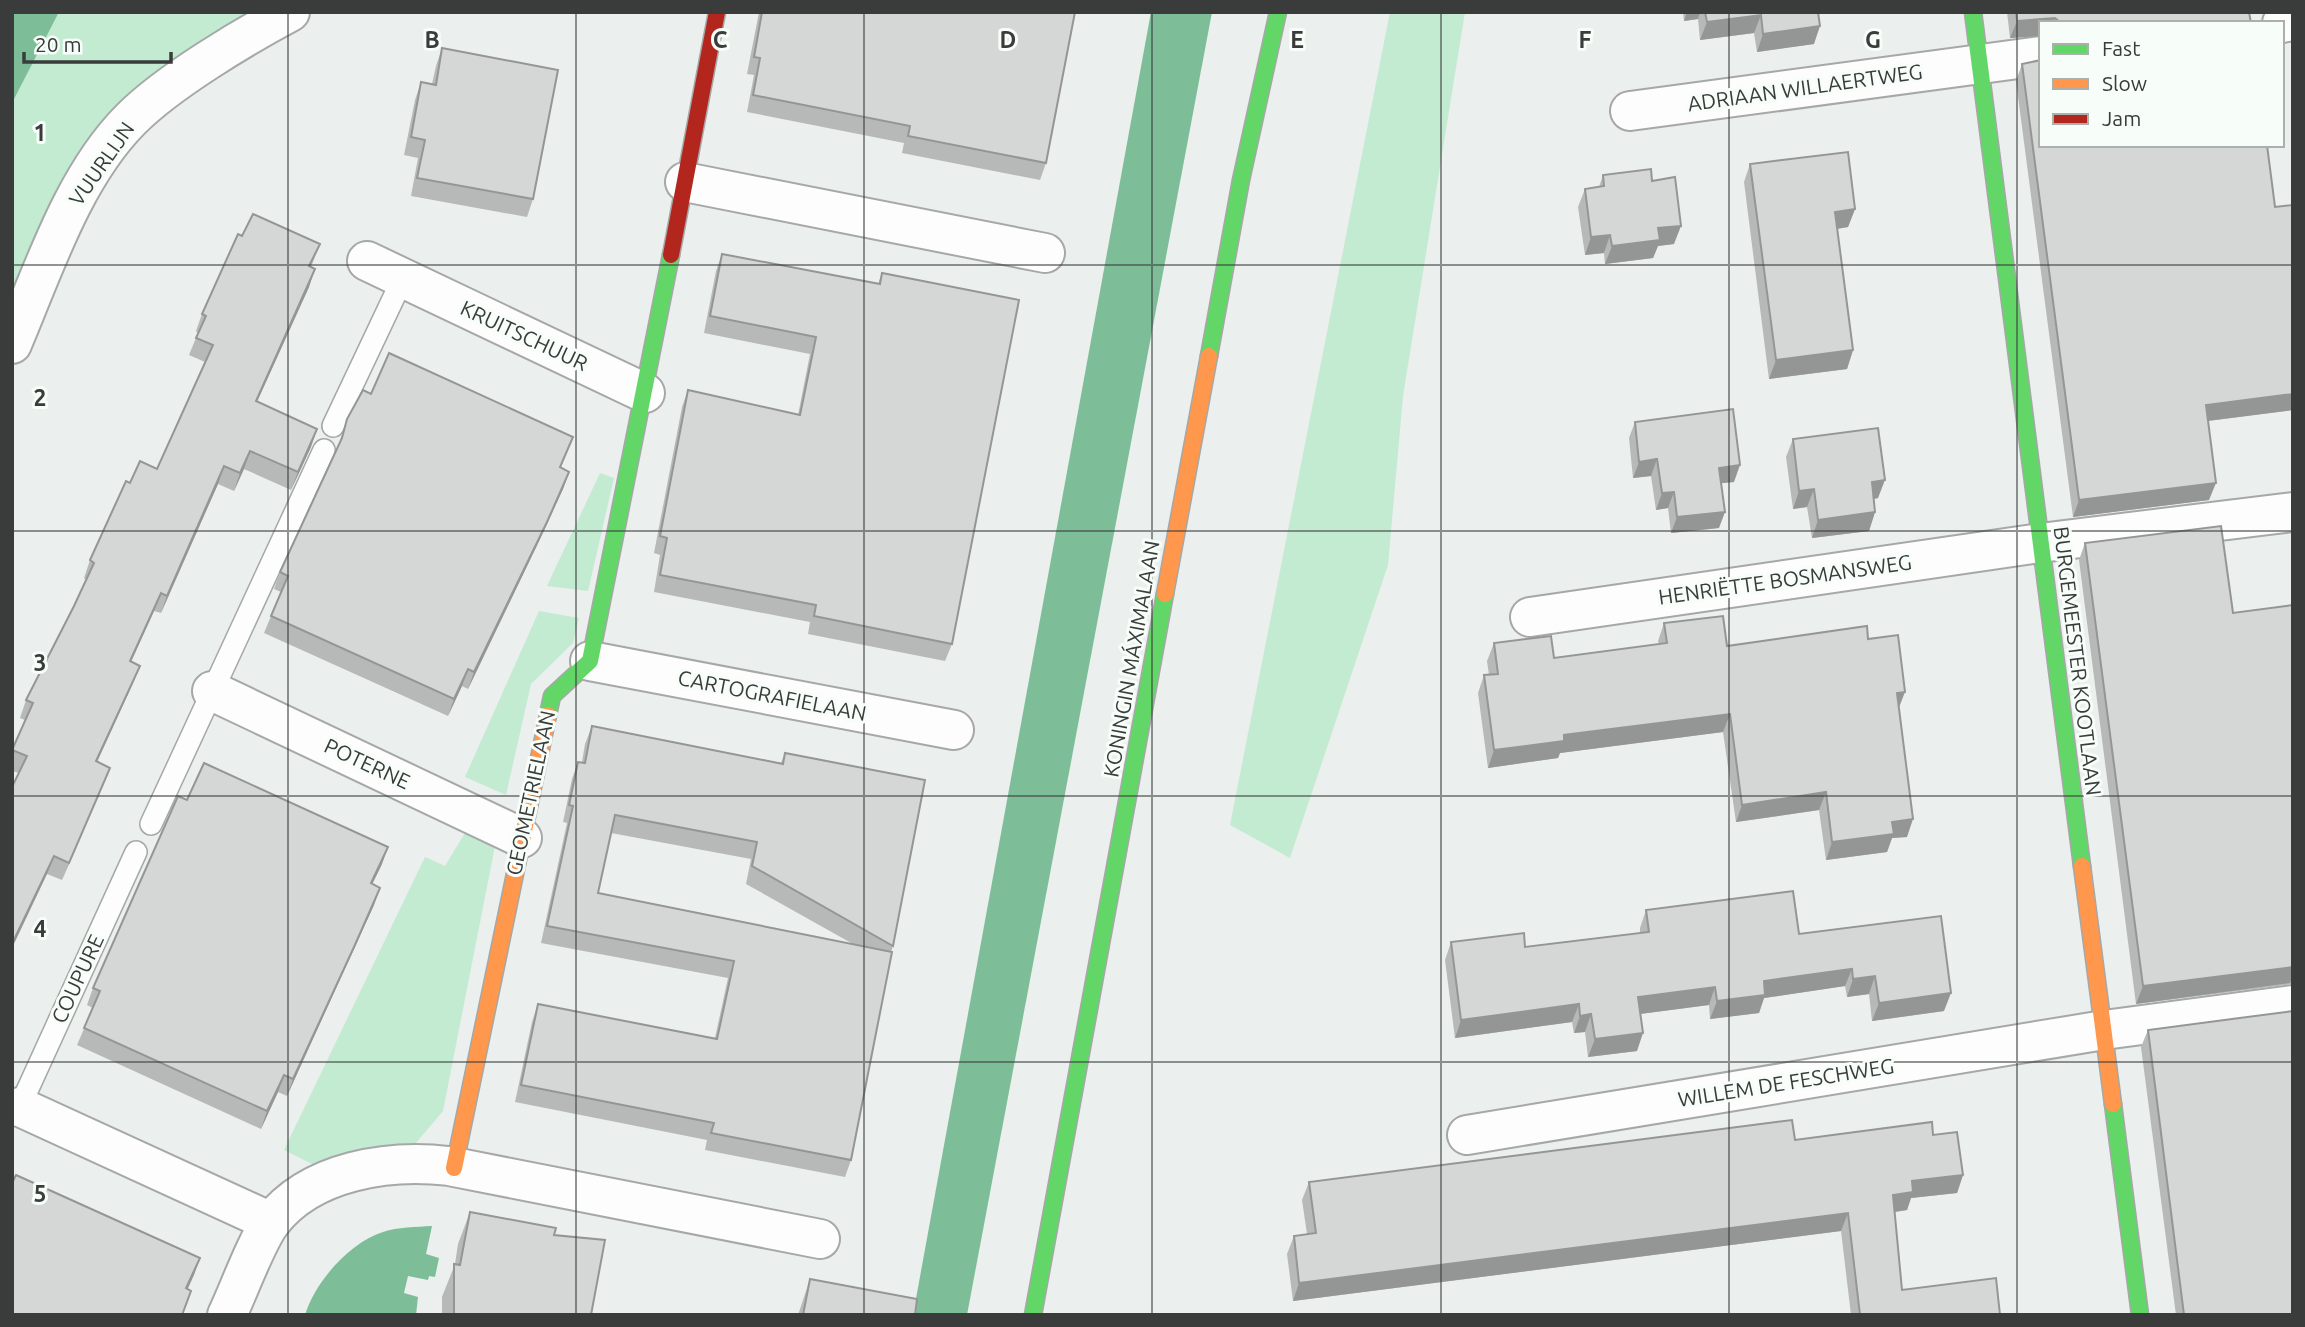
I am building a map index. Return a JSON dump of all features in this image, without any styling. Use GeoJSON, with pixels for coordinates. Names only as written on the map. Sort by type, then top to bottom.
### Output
{"type":"FeatureCollection","features":[{"type":"Feature","properties":{"kind":"street","name":"VUURLIJN"},"geometry":{"type":"LineString","coordinates":[[12,344],[65,219],[99,162],[131,120],[254,31],[290,12]]}},
{"type":"Feature","properties":{"kind":"street"},"geometry":{"type":"LineString","coordinates":[[590,661],[645,393],[717,12]]}},
{"type":"Feature","properties":{"kind":"street","name":"KONINGIN MÁXIMALAAN"},"geometry":{"type":"LineString","coordinates":[[1033,1315],[1241,180],[1278,12]]}},
{"type":"Feature","properties":{"kind":"street","name":"BURGEMEESTER KOOTLAAN"},"geometry":{"type":"LineString","coordinates":[[1973,12],[2140,1315]]}},
{"type":"Feature","properties":{"kind":"street","name":"ADRIAAN WILLAERTWEG"},"geometry":{"type":"LineString","coordinates":[[1630,111],[2039,56]]}},
{"type":"Feature","properties":{"kind":"street"},"geometry":{"type":"LineString","coordinates":[[685,182],[1045,253]]}},
{"type":"Feature","properties":{"kind":"street","name":"KRUITSCHUUR"},"geometry":{"type":"LineString","coordinates":[[367,261],[645,393]]}},
{"type":"Feature","properties":{"kind":"street","name":"HENRIËTTE BOSMANSWEG"},"geometry":{"type":"LineString","coordinates":[[1530,617],[2040,543],[2293,512]]}},
{"type":"Feature","properties":{"kind":"street","name":"CARTOGRAFIELAAN"},"geometry":{"type":"LineString","coordinates":[[590,661],[954,730]]}},
{"type":"Feature","properties":{"kind":"street","name":"GEOMETRIELAAN"},"geometry":{"type":"LineString","coordinates":[[454,1168],[552,696],[590,661]]}},
{"type":"Feature","properties":{"kind":"street","name":"POTERNE"},"geometry":{"type":"LineString","coordinates":[[212,691],[522,838]]}},
{"type":"Feature","properties":{"kind":"street","name":"WILLEM DE FESCHWEG"},"geometry":{"type":"LineString","coordinates":[[1468,1135],[2104,1030],[2293,1005]]}},
{"type":"Feature","properties":{"kind":"street","name":"COUPURE"},"geometry":{"type":"LineString","coordinates":[[16,1115],[271,1222]]}},
{"type":"Feature","properties":{"kind":"street"},"geometry":{"type":"LineString","coordinates":[[227,1315],[271,1222],[303,1193],[343,1175],[391,1163],[454,1168],[820,1239]]}},
{"type":"Feature","properties":{"kind":"lane"},"geometry":{"type":"LineString","coordinates":[[333,426],[402,278]]}},
{"type":"Feature","properties":{"kind":"lane"},"geometry":{"type":"LineString","coordinates":[[151,824],[324,450]]}},
{"type":"Feature","properties":{"kind":"lane","name":"COUPURE"},"geometry":{"type":"LineString","coordinates":[[16,1115],[135,852]]}},
{"type":"Feature","properties":{"kind":"shaded area"},"geometry":{"type":"Polygon","coordinates":[[[12,12],[59,12],[12,103],[12,12]]]}},
{"type":"Feature","properties":{"kind":"shaded area"},"geometry":{"type":"Polygon","coordinates":[[[59,12],[257,12],[166,64],[119,104],[74,170],[12,290],[12,103],[59,12]]]}},
{"type":"Feature","properties":{"kind":"shaded area"},"geometry":{"type":"Polygon","coordinates":[[[1151,12],[1212,12],[967,1315],[913,1315],[1151,12]]]}},
{"type":"Feature","properties":{"kind":"shaded area"},"geometry":{"type":"Polygon","coordinates":[[[1390,12],[1465,12],[1403,396],[1388,565],[1290,858],[1230,825],[1390,12]]]}},
{"type":"Feature","properties":{"kind":"shaded area"},"geometry":{"type":"Polygon","coordinates":[[[600,473],[614,478],[588,591],[547,586],[600,473]]]}},
{"type":"Feature","properties":{"kind":"shaded area"},"geometry":{"type":"Polygon","coordinates":[[[539,611],[579,618],[573,643],[531,684],[506,795],[465,777],[539,611]]]}},
{"type":"Feature","properties":{"kind":"shaded area"},"geometry":{"type":"Polygon","coordinates":[[[465,833],[495,846],[443,1111],[415,1144],[312,1164],[284,1150],[425,857],[445,866],[465,833]]]}},
{"type":"Feature","properties":{"kind":"shaded area"},"geometry":{"type":"Polygon","coordinates":[[[432,1226],[426,1254],[439,1258],[435,1277],[429,1276],[428,1280],[408,1276],[404,1293],[418,1297],[416,1315],[305,1315],[325,1277],[358,1245],[389,1230],[432,1226]]]}},
{"type":"Feature","properties":{"kind":"building"},"geometry":{"type":"Polygon","coordinates":[[[762,12],[1075,12],[1046,163],[908,136],[910,126],[753,95],[760,58],[754,57],[762,12]]]}},
{"type":"Feature","properties":{"kind":"building"},"geometry":{"type":"Polygon","coordinates":[[[1705,12],[1818,12],[1820,26],[1763,34],[1761,15],[1707,22],[1705,12]]]}},
{"type":"Feature","properties":{"kind":"building"},"geometry":{"type":"Polygon","coordinates":[[[2016,12],[2249,12],[2251,21],[2059,21],[2055,18],[2017,21],[2016,12]]]}},
{"type":"Feature","properties":{"kind":"building"},"geometry":{"type":"Polygon","coordinates":[[[442,48],[558,70],[533,199],[417,178],[425,140],[411,137],[421,82],[436,85],[442,48]]]}},
{"type":"Feature","properties":{"kind":"building"},"geometry":{"type":"Polygon","coordinates":[[[2039,60],[2039,147],[2267,147],[2275,207],[2293,205],[2293,394],[2206,405],[2216,483],[2079,500],[2022,64],[2039,60]]]}},
{"type":"Feature","properties":{"kind":"building"},"geometry":{"type":"Polygon","coordinates":[[[1848,152],[1855,209],[1835,212],[1853,350],[1776,360],[1750,164],[1848,152]]]}},
{"type":"Feature","properties":{"kind":"building"},"geometry":{"type":"Polygon","coordinates":[[[1651,169],[1652,181],[1675,177],[1681,226],[1658,228],[1660,240],[1612,246],[1610,235],[1591,237],[1585,189],[1604,186],[1603,175],[1651,169]]]}},
{"type":"Feature","properties":{"kind":"building"},"geometry":{"type":"Polygon","coordinates":[[[253,214],[320,244],[309,266],[315,269],[256,401],[317,429],[298,472],[250,451],[240,473],[224,466],[167,596],[161,593],[130,661],[140,666],[96,761],[110,768],[69,863],[54,856],[12,944],[12,787],[27,756],[12,750],[33,703],[26,700],[94,563],[90,560],[126,481],[130,483],[140,461],[157,469],[213,345],[196,338],[206,316],[202,314],[238,234],[242,236],[253,214]]]}},
{"type":"Feature","properties":{"kind":"building"},"geometry":{"type":"Polygon","coordinates":[[[722,254],[880,284],[882,273],[1019,300],[952,644],[814,616],[816,605],[660,575],[667,538],[660,536],[688,390],[800,415],[816,337],[710,316],[722,254]]]}},
{"type":"Feature","properties":{"kind":"building"},"geometry":{"type":"Polygon","coordinates":[[[389,353],[573,437],[560,467],[569,472],[547,522],[474,672],[468,669],[454,699],[271,616],[288,576],[280,572],[342,438],[347,419],[363,390],[371,394],[389,353]]]}},
{"type":"Feature","properties":{"kind":"building"},"geometry":{"type":"Polygon","coordinates":[[[1733,409],[1740,465],[1719,468],[1725,512],[1677,517],[1674,492],[1662,493],[1657,459],[1639,462],[1635,422],[1733,409]]]}},
{"type":"Feature","properties":{"kind":"building"},"geometry":{"type":"Polygon","coordinates":[[[1878,428],[1885,480],[1872,482],[1875,512],[1818,520],[1814,489],[1799,491],[1793,439],[1878,428]]]}},
{"type":"Feature","properties":{"kind":"building"},"geometry":{"type":"Polygon","coordinates":[[[2221,526],[2233,613],[2293,605],[2293,967],[2143,986],[2085,543],[2221,526]]]}},
{"type":"Feature","properties":{"kind":"building"},"geometry":{"type":"Polygon","coordinates":[[[1723,616],[1727,646],[1867,626],[1868,639],[1898,635],[1905,692],[1897,693],[1913,819],[1892,822],[1894,834],[1832,842],[1826,792],[1742,805],[1730,714],[1564,735],[1564,741],[1494,750],[1484,675],[1498,674],[1494,643],[1551,636],[1554,658],[1667,643],[1664,623],[1723,616]]]}},
{"type":"Feature","properties":{"kind":"building"},"geometry":{"type":"Polygon","coordinates":[[[592,726],[783,764],[785,753],[925,780],[893,946],[752,866],[757,842],[615,815],[598,893],[892,952],[851,1160],[711,1133],[714,1123],[521,1085],[538,1004],[717,1039],[734,961],[547,926],[573,806],[569,805],[578,762],[585,763],[592,726]]]}},
{"type":"Feature","properties":{"kind":"building"},"geometry":{"type":"Polygon","coordinates":[[[204,763],[388,847],[371,883],[380,888],[354,947],[293,1079],[284,1075],[267,1111],[84,1028],[100,991],[93,988],[178,796],[187,800],[204,763]]]}},
{"type":"Feature","properties":{"kind":"building"},"geometry":{"type":"Polygon","coordinates":[[[1793,891],[1799,934],[1941,916],[1951,993],[1879,1003],[1875,976],[1853,979],[1852,969],[1764,981],[1765,995],[1717,1001],[1715,987],[1638,997],[1643,1033],[1595,1039],[1591,1014],[1580,1016],[1579,1004],[1461,1020],[1451,942],[1524,933],[1525,947],[1649,932],[1646,910],[1793,891]]]}},
{"type":"Feature","properties":{"kind":"building"},"geometry":{"type":"Polygon","coordinates":[[[2293,1011],[2293,1315],[2184,1315],[2148,1030],[2293,1011]]]}},
{"type":"Feature","properties":{"kind":"building"},"geometry":{"type":"Polygon","coordinates":[[[1792,1120],[1795,1140],[1932,1122],[1933,1135],[1957,1132],[1963,1175],[1912,1181],[1913,1192],[1893,1195],[1902,1290],[1996,1278],[2000,1315],[1860,1315],[1848,1213],[1299,1283],[1294,1236],[1316,1233],[1309,1182],[1792,1120]]]}},
{"type":"Feature","properties":{"kind":"building"},"geometry":{"type":"Polygon","coordinates":[[[16,1175],[200,1258],[186,1288],[191,1291],[182,1315],[12,1315],[12,1183],[16,1175]]]}},
{"type":"Feature","properties":{"kind":"building"},"geometry":{"type":"Polygon","coordinates":[[[470,1212],[556,1228],[554,1235],[605,1240],[591,1315],[454,1315],[454,1264],[460,1265],[470,1212]]]}},
{"type":"Feature","properties":{"kind":"building"},"geometry":{"type":"Polygon","coordinates":[[[810,1279],[917,1299],[915,1315],[803,1315],[810,1279]]]}},
{"type":"Feature","properties":{"kind":"traffic: fast"},"geometry":{"type":"LineString","coordinates":[[1209,356],[1241,180],[1278,12]]}},
{"type":"Feature","properties":{"kind":"traffic: fast"},"geometry":{"type":"LineString","coordinates":[[1973,12],[2082,866]]}},
{"type":"Feature","properties":{"kind":"traffic: fast"},"geometry":{"type":"LineString","coordinates":[[548,715],[552,696],[590,661],[671,255]]}},
{"type":"Feature","properties":{"kind":"traffic: fast"},"geometry":{"type":"LineString","coordinates":[[1033,1315],[1165,594]]}},
{"type":"Feature","properties":{"kind":"traffic: fast"},"geometry":{"type":"LineString","coordinates":[[2113,1104],[2140,1315]]}},
{"type":"Feature","properties":{"kind":"traffic: slow"},"geometry":{"type":"LineString","coordinates":[[1165,594],[1209,356]]}},
{"type":"Feature","properties":{"kind":"traffic: slow"},"geometry":{"type":"LineString","coordinates":[[454,1168],[548,715]]}},
{"type":"Feature","properties":{"kind":"traffic: slow"},"geometry":{"type":"LineString","coordinates":[[2082,866],[2113,1104]]}},
{"type":"Feature","properties":{"kind":"traffic: jam"},"geometry":{"type":"LineString","coordinates":[[671,255],[717,12]]}}]}
